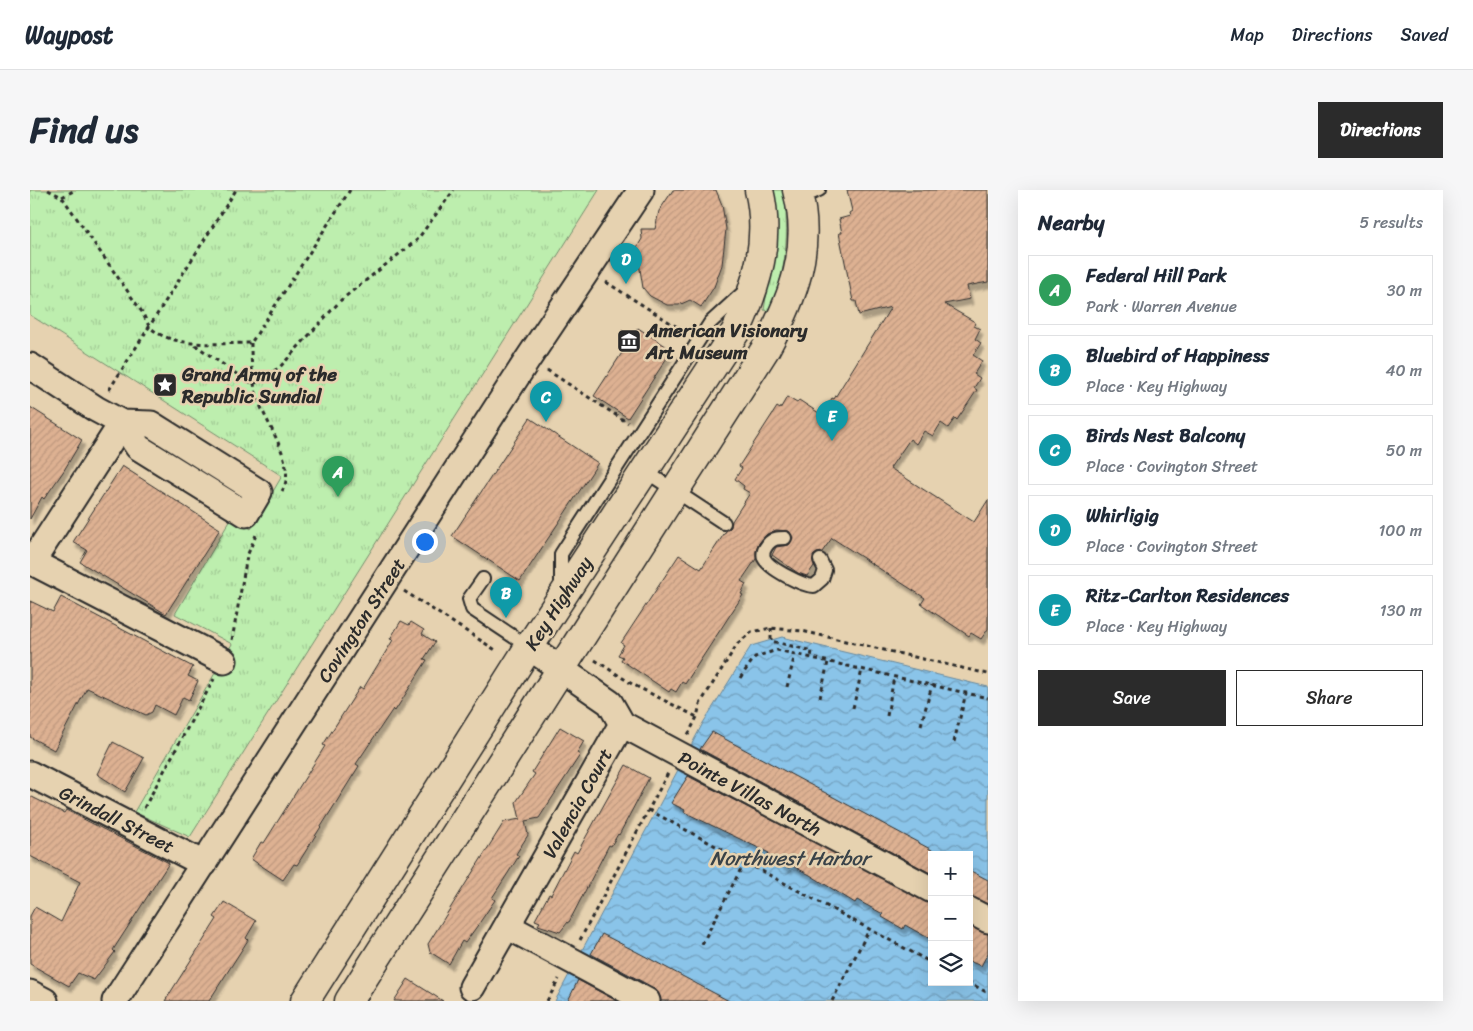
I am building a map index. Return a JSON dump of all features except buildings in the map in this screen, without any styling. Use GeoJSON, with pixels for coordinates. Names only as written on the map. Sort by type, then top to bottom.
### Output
{"type":"FeatureCollection","features":[{"type":"Feature","properties":{"kind":"main road","name":"Key Highway"},"geometry":{"type":"LineString","coordinates":[[305,1001],[529,647],[736,331],[757,280],[764,235],[762,204],[758,190]]}},
{"type":"Feature","properties":{"kind":"main road","name":"Key Highway"},"geometry":{"type":"LineString","coordinates":[[349,1001],[766,348],[786,310],[800,264],[805,193]]}},
{"type":"Feature","properties":{"kind":"street","name":"Covington Street"},"geometry":{"type":"LineString","coordinates":[[115,1001],[528,359],[641,190]]}},
{"type":"Feature","properties":{"kind":"street"},"geometry":{"type":"LineString","coordinates":[[30,366],[96,410],[122,423],[151,424],[260,492],[246,514],[138,447],[122,423]]}},
{"type":"Feature","properties":{"kind":"street"},"geometry":{"type":"LineString","coordinates":[[122,423],[31,561],[224,661]]}},
{"type":"Feature","properties":{"kind":"street"},"geometry":{"type":"LineString","coordinates":[[529,647],[610,703],[622,724]]}},
{"type":"Feature","properties":{"kind":"street","name":"Pointe Villas North"},"geometry":{"type":"LineString","coordinates":[[622,724],[928,888]]}},
{"type":"Feature","properties":{"kind":"street","name":"Valencia Court"},"geometry":{"type":"LineString","coordinates":[[472,987],[622,724]]}},
{"type":"Feature","properties":{"kind":"street","name":"Grindall Street"},"geometry":{"type":"LineString","coordinates":[[30,774],[204,864]]}},
{"type":"Feature","properties":{"kind":"street"},"geometry":{"type":"LineString","coordinates":[[973,912],[988,920]]}},
{"type":"Feature","properties":{"kind":"street"},"geometry":{"type":"LineString","coordinates":[[507,926],[647,1001]]}},
{"type":"Feature","properties":{"kind":"street"},"geometry":{"type":"LineString","coordinates":[[30,993],[45,1001]]}},
{"type":"Feature","properties":{"kind":"lane"},"geometry":{"type":"LineString","coordinates":[[561,598],[561,554],[710,323],[757,280]]}},
{"type":"Feature","properties":{"kind":"lane"},"geometry":{"type":"LineString","coordinates":[[645,471],[724,523]]}},
{"type":"Feature","properties":{"kind":"lane"},"geometry":{"type":"LineString","coordinates":[[785,538],[770,541],[764,550],[764,557],[768,563],[804,586],[814,586],[822,579],[825,570],[820,560]]}},
{"type":"Feature","properties":{"kind":"lane"},"geometry":{"type":"LineString","coordinates":[[482,579],[469,599],[472,609],[529,647]]}},
{"type":"Feature","properties":{"kind":"path"},"geometry":{"type":"LineString","coordinates":[[48,190],[57,192],[62,197],[142,312],[150,328],[163,336],[193,343],[251,342]]}},
{"type":"Feature","properties":{"kind":"path"},"geometry":{"type":"LineString","coordinates":[[62,197],[75,190]]}},
{"type":"Feature","properties":{"kind":"path"},"geometry":{"type":"LineString","coordinates":[[96,410],[150,328],[236,190]]}},
{"type":"Feature","properties":{"kind":"path"},"geometry":{"type":"LineString","coordinates":[[287,484],[284,461],[276,436],[259,401],[254,384],[251,342],[350,190]]}},
{"type":"Feature","properties":{"kind":"path"},"geometry":{"type":"LineString","coordinates":[[254,384],[280,367],[341,300],[417,240],[454,190]]}},
{"type":"Feature","properties":{"kind":"path"},"geometry":{"type":"LineString","coordinates":[[588,271],[690,335]]}},
{"type":"Feature","properties":{"kind":"path"},"geometry":{"type":"LineString","coordinates":[[193,343],[254,384]]}},
{"type":"Feature","properties":{"kind":"path"},"geometry":{"type":"LineString","coordinates":[[528,359],[631,424]]}},
{"type":"Feature","properties":{"kind":"path"},"geometry":{"type":"LineString","coordinates":[[400,588],[497,651]]}},
{"type":"Feature","properties":{"kind":"path"},"geometry":{"type":"LineString","coordinates":[[771,628],[771,641],[812,651],[811,658]]}},
{"type":"Feature","properties":{"kind":"path"},"geometry":{"type":"LineString","coordinates":[[740,678],[755,658],[777,650],[988,698]]}},
{"type":"Feature","properties":{"kind":"path"},"geometry":{"type":"LineString","coordinates":[[787,687],[795,654]]}},
{"type":"Feature","properties":{"kind":"path"},"geometry":{"type":"LineString","coordinates":[[591,657],[632,684],[697,717]]}},
{"type":"Feature","properties":{"kind":"path"},"geometry":{"type":"LineString","coordinates":[[820,698],[828,662]]}},
{"type":"Feature","properties":{"kind":"path"},"geometry":{"type":"LineString","coordinates":[[853,708],[862,670]]}},
{"type":"Feature","properties":{"kind":"path"},"geometry":{"type":"LineString","coordinates":[[887,716],[894,677]]}},
{"type":"Feature","properties":{"kind":"path"},"geometry":{"type":"LineString","coordinates":[[921,725],[932,685]]}},
{"type":"Feature","properties":{"kind":"path"},"geometry":{"type":"LineString","coordinates":[[954,742],[966,693]]}},
{"type":"Feature","properties":{"kind":"path"},"geometry":{"type":"LineString","coordinates":[[648,810],[744,864],[928,961]]}},
{"type":"Feature","properties":{"kind":"path"},"geometry":{"type":"LineString","coordinates":[[702,944],[744,864]]}},
{"type":"Feature","properties":{"kind":"path"},"geometry":{"type":"LineString","coordinates":[[832,1001],[870,930]]}},
{"type":"Feature","properties":{"kind":"path"},"geometry":{"type":"LineString","coordinates":[[973,985],[988,993]]}},
{"type":"Feature","properties":{"kind":"green space"},"geometry":{"type":"Polygon","coordinates":[[[30,190],[599,190],[190,837],[134,812],[232,644],[175,614],[232,517],[251,529],[282,476],[30,315],[30,190]]]}},
{"type":"Feature","properties":{"kind":"green space"},"geometry":{"type":"Polygon","coordinates":[[[772,190],[784,190],[786,237],[780,280],[770,311],[764,310],[769,279],[772,190]]]}},
{"type":"Feature","properties":{"kind":"water","name":"Northwest Harbor"},"geometry":{"type":"Polygon","coordinates":[[[782,637],[988,687],[988,1001],[555,1001],[703,723],[751,646],[782,637]]]}},
{"type":"Feature","properties":{"kind":"place","name":"Whirligig"},"geometry":{"type":"Point","coordinates":[626,284]}},
{"type":"Feature","properties":{"kind":"place","name":"American Visionary Art Museum"},"geometry":{"type":"Point","coordinates":[629,341]}},
{"type":"Feature","properties":{"kind":"place","name":"Grand Army of the Republic Sundial"},"geometry":{"type":"Point","coordinates":[165,385]}},
{"type":"Feature","properties":{"kind":"place","name":"Birds Nest Balcony"},"geometry":{"type":"Point","coordinates":[546,422]}},
{"type":"Feature","properties":{"kind":"place","name":"Ritz-Carlton Residences"},"geometry":{"type":"Point","coordinates":[832,441]}},
{"type":"Feature","properties":{"kind":"place","name":"Federal Hill Park"},"geometry":{"type":"Point","coordinates":[338,497]}},
{"type":"Feature","properties":{"kind":"place","name":"Bluebird of Happiness"},"geometry":{"type":"Point","coordinates":[506,618]}}]}
